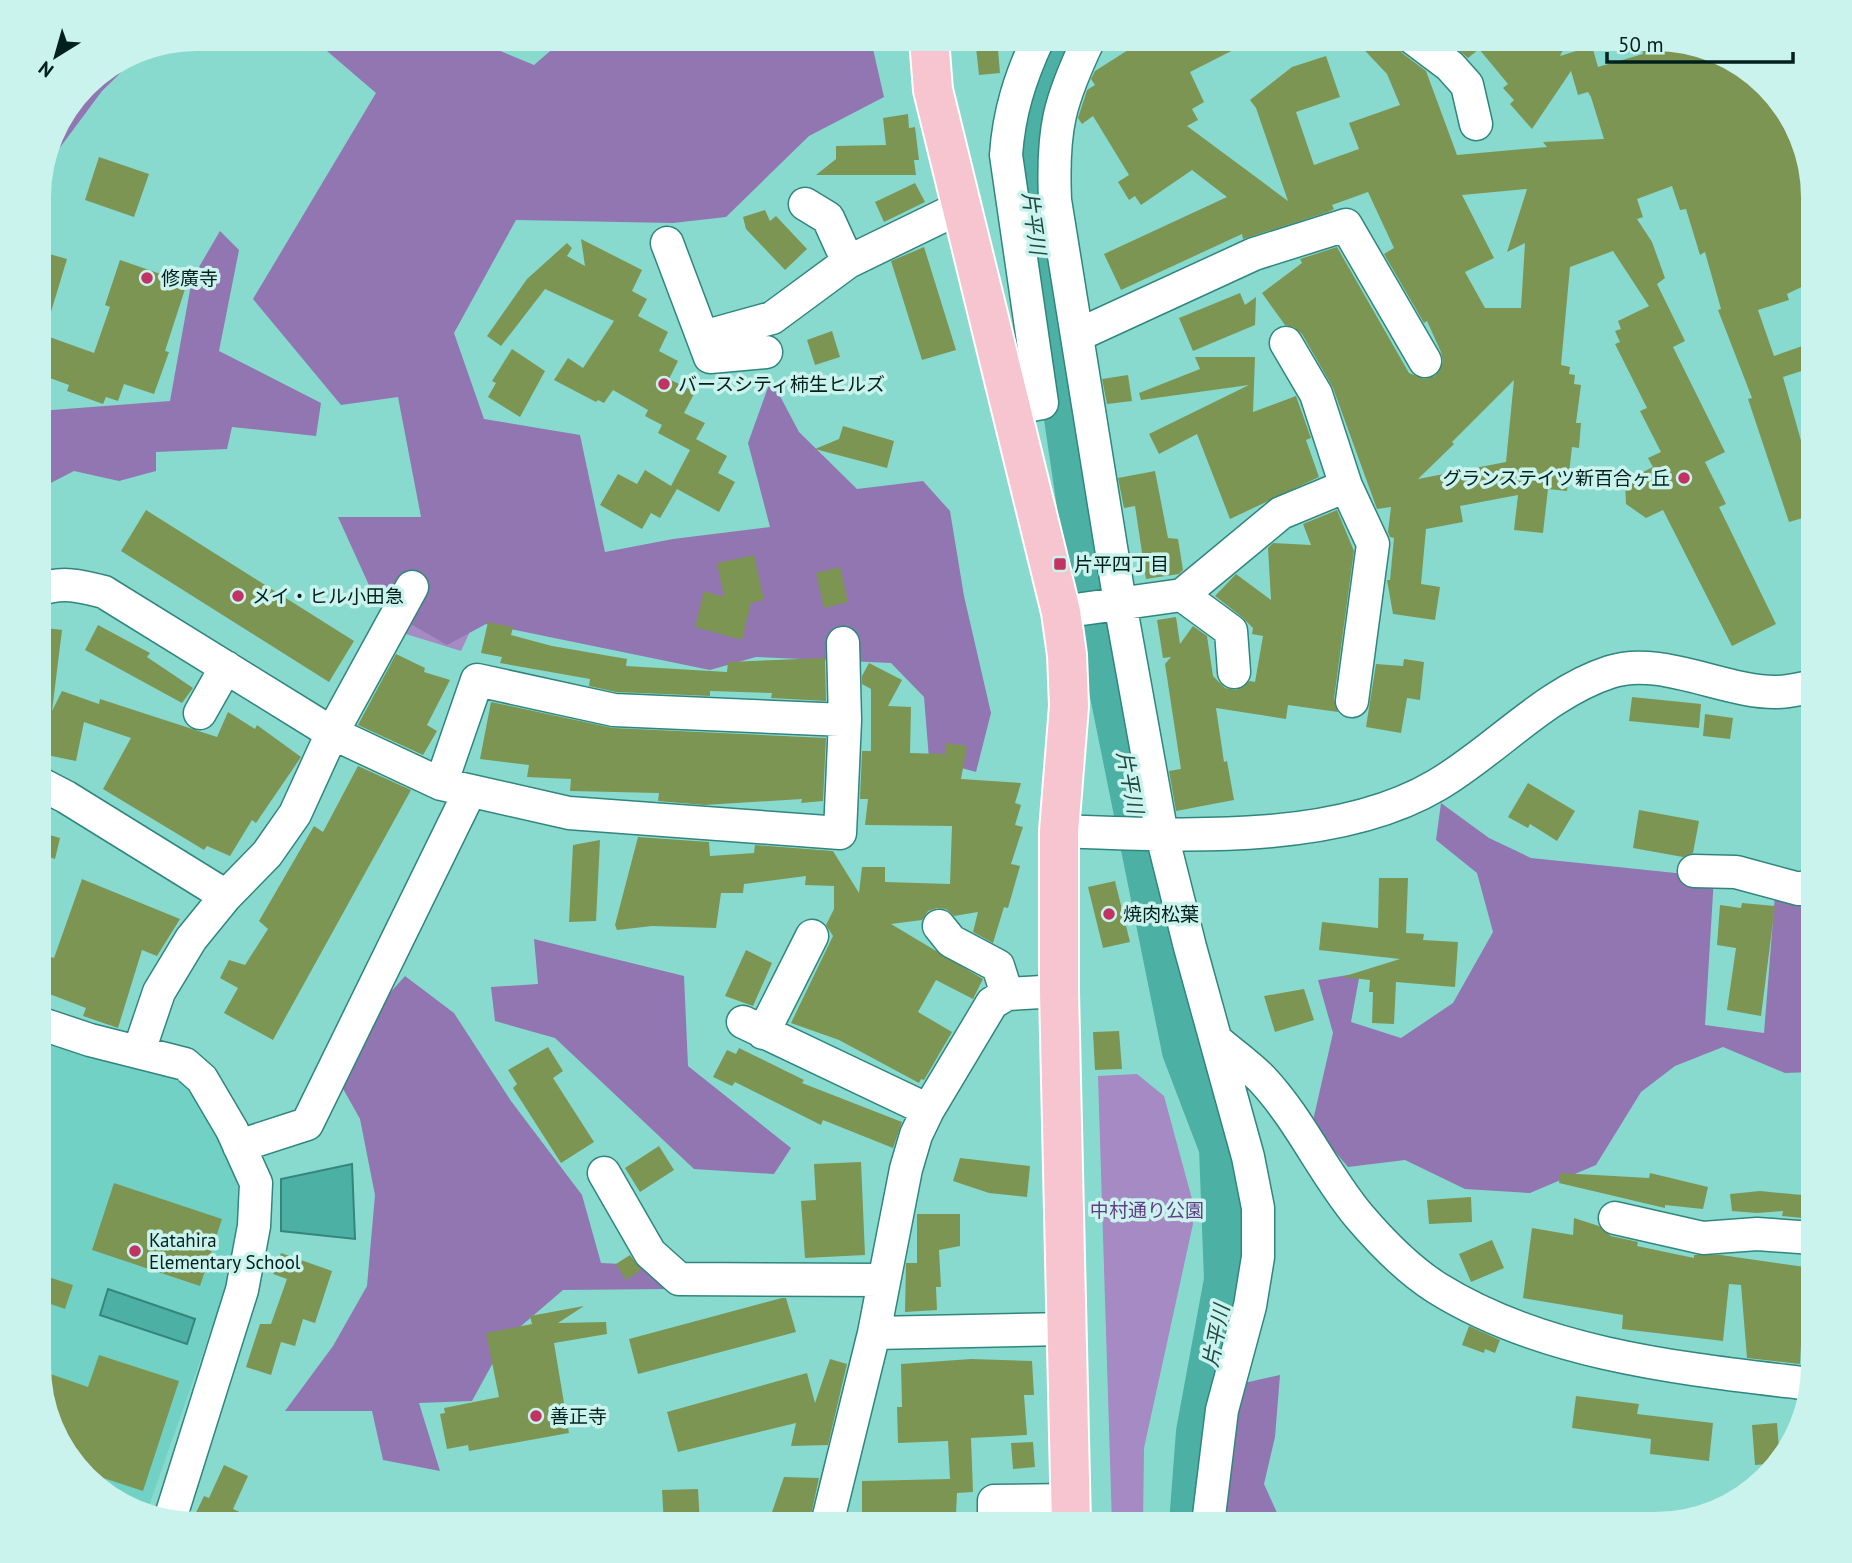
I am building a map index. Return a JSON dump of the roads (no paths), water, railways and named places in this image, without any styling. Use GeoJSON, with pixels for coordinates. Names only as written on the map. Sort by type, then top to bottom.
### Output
{"type":"FeatureCollection","features":[{"type":"Feature","properties":{"kind":"main road"},"geometry":{"type":"LineString","coordinates":[[930,51],[933,90],[961,207],[1011,409],[1068,611],[1069,706],[1059,831],[1059,991],[1071,1512]]}},
{"type":"Feature","properties":{"kind":"street"},"geometry":{"type":"LineString","coordinates":[[1011,409],[1042,402],[1006,155],[1008,118],[1017,85],[1032,51]]}},
{"type":"Feature","properties":{"kind":"street"},"geometry":{"type":"LineString","coordinates":[[1085,51],[1058,115],[1053,155],[1055,200],[1120,603],[1142,833],[1216,1040],[1258,1208],[1258,1257],[1250,1306],[1222,1410],[1209,1512]]}},
{"type":"Feature","properties":{"kind":"street"},"geometry":{"type":"LineString","coordinates":[[1431,51],[1450,65],[1467,85],[1476,124]]}},
{"type":"Feature","properties":{"kind":"street"},"geometry":{"type":"LineString","coordinates":[[805,204],[828,218],[848,262]]}},
{"type":"Feature","properties":{"kind":"street"},"geometry":{"type":"LineString","coordinates":[[703,337],[772,318],[848,262],[961,207]]}},
{"type":"Feature","properties":{"kind":"street"},"geometry":{"type":"LineString","coordinates":[[1078,335],[1254,254],[1346,225],[1425,361]]}},
{"type":"Feature","properties":{"kind":"street"},"geometry":{"type":"LineString","coordinates":[[667,243],[710,357],[766,352]]}},
{"type":"Feature","properties":{"kind":"street"},"geometry":{"type":"LineString","coordinates":[[1286,343],[1316,394],[1346,486],[1373,544],[1352,701]]}},
{"type":"Feature","properties":{"kind":"street"},"geometry":{"type":"LineString","coordinates":[[1068,611],[1182,595],[1281,513],[1346,486]]}},
{"type":"Feature","properties":{"kind":"street"},"geometry":{"type":"LineString","coordinates":[[51,586],[78,585],[104,592],[332,733],[456,788],[569,813],[840,833],[845,720],[843,643]]}},
{"type":"Feature","properties":{"kind":"street"},"geometry":{"type":"LineString","coordinates":[[139,1051],[159,992],[191,939],[226,896],[267,853],[295,814],[332,733],[412,587]]}},
{"type":"Feature","properties":{"kind":"street"},"geometry":{"type":"LineString","coordinates":[[1182,595],[1231,631],[1234,672]]}},
{"type":"Feature","properties":{"kind":"street"},"geometry":{"type":"LineString","coordinates":[[200,713],[226,667]]}},
{"type":"Feature","properties":{"kind":"street"},"geometry":{"type":"LineString","coordinates":[[1059,831],[1142,833],[1317,827],[1385,811],[1438,785],[1579,684],[1612,671],[1654,669],[1776,692],[1801,689]]}},
{"type":"Feature","properties":{"kind":"street"},"geometry":{"type":"LineString","coordinates":[[239,1146],[307,1124],[456,788],[477,680],[614,710],[845,720]]}},
{"type":"Feature","properties":{"kind":"street"},"geometry":{"type":"LineString","coordinates":[[51,789],[226,896]]}},
{"type":"Feature","properties":{"kind":"street"},"geometry":{"type":"LineString","coordinates":[[1694,870],[1735,872],[1801,888]]}},
{"type":"Feature","properties":{"kind":"street"},"geometry":{"type":"LineString","coordinates":[[939,926],[951,941],[998,966],[1007,994]]}},
{"type":"Feature","properties":{"kind":"street"},"geometry":{"type":"LineString","coordinates":[[812,936],[753,1028],[928,1110]]}},
{"type":"Feature","properties":{"kind":"street"},"geometry":{"type":"LineString","coordinates":[[830,1512],[874,1333],[906,1169],[928,1110],[992,1003],[1007,994],[1059,991]]}},
{"type":"Feature","properties":{"kind":"street"},"geometry":{"type":"LineString","coordinates":[[51,1027],[90,1040],[185,1064],[202,1079],[256,1183],[254,1226],[242,1290],[173,1510]]}},
{"type":"Feature","properties":{"kind":"street"},"geometry":{"type":"LineString","coordinates":[[1216,1040],[1261,1079],[1291,1118],[1322,1168],[1396,1257],[1437,1288],[1549,1338],[1684,1367],[1800,1383]]}},
{"type":"Feature","properties":{"kind":"street"},"geometry":{"type":"LineString","coordinates":[[604,1173],[650,1253],[679,1279],[884,1280]]}},
{"type":"Feature","properties":{"kind":"street"},"geometry":{"type":"LineString","coordinates":[[1615,1218],[1703,1238],[1757,1234],[1801,1237]]}},
{"type":"Feature","properties":{"kind":"street"},"geometry":{"type":"LineString","coordinates":[[874,1333],[1066,1329]]}},
{"type":"Feature","properties":{"kind":"street"},"geometry":{"type":"LineString","coordinates":[[994,1512],[994,1501],[1071,1512]]}},
{"type":"Feature","properties":{"kind":"water"},"geometry":{"type":"Polygon","coordinates":[[[352,1164],[355,1239],[281,1231],[281,1179],[352,1164]]]}},
{"type":"Feature","properties":{"kind":"water"},"geometry":{"type":"Polygon","coordinates":[[[108,1289],[195,1319],[187,1344],[100,1315],[108,1289]]]}},
{"type":"Feature","properties":{"kind":"waterway","name":"片平川"},"geometry":{"type":"LineString","coordinates":[[1053,51],[1044,70],[1026,146],[1030,200],[1045,276],[1093,601],[1184,1051],[1221,1148],[1226,1280],[1198,1432],[1192,1512]]}},
{"type":"Feature","properties":{"kind":"place","name":"修廣寺"},"geometry":{"type":"Point","coordinates":[147,278]}},
{"type":"Feature","properties":{"kind":"place","name":"バースシティ柿生ヒルズ"},"geometry":{"type":"Point","coordinates":[664,384]}},
{"type":"Feature","properties":{"kind":"place","name":"グランステイツ新百合ヶ丘"},"geometry":{"type":"Point","coordinates":[1684,478]}},
{"type":"Feature","properties":{"kind":"place","name":"片平四丁目"},"geometry":{"type":"Point","coordinates":[1060,564]}},
{"type":"Feature","properties":{"kind":"place","name":"メイ・ヒル小田急"},"geometry":{"type":"Point","coordinates":[238,596]}},
{"type":"Feature","properties":{"kind":"place","name":"焼肉松葉"},"geometry":{"type":"Point","coordinates":[1109,914]}},
{"type":"Feature","properties":{"kind":"place","name":"Katahira Elementary School"},"geometry":{"type":"Point","coordinates":[135,1251]}},
{"type":"Feature","properties":{"kind":"place","name":"善正寺"},"geometry":{"type":"Point","coordinates":[536,1416]}},
{"type":"Feature","properties":{"kind":"park label","name":"中村通り公園"},"geometry":{"type":"Point","coordinates":[1147,1210]}}]}
